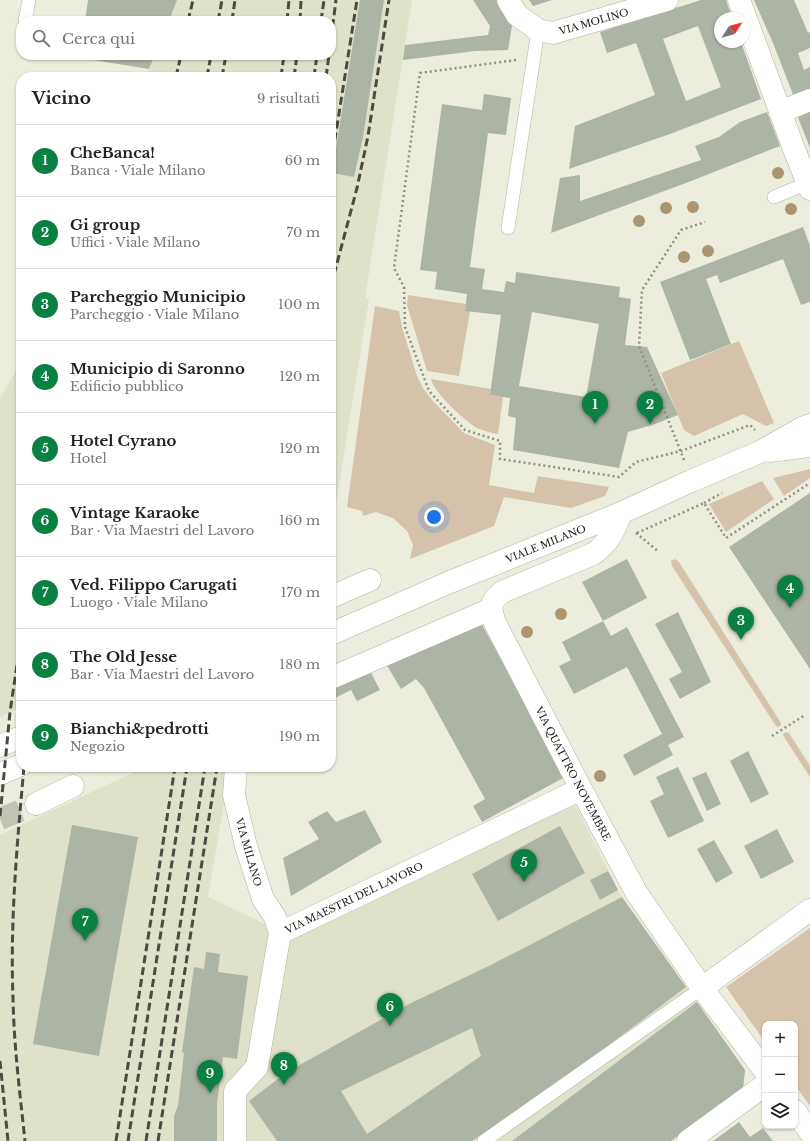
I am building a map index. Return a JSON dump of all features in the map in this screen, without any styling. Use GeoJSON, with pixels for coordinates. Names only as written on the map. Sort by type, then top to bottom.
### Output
{"type":"FeatureCollection","features":[{"type":"Feature","properties":{"kind":"street"},"geometry":{"type":"LineString","coordinates":[[508,0],[517,15],[538,30]]}},
{"type":"Feature","properties":{"kind":"street","name":"VIA MOLINO"},"geometry":{"type":"LineString","coordinates":[[538,30],[553,33],[667,0]]}},
{"type":"Feature","properties":{"kind":"street"},"geometry":{"type":"LineString","coordinates":[[739,0],[809,186]]}},
{"type":"Feature","properties":{"kind":"street"},"geometry":{"type":"LineString","coordinates":[[780,112],[810,100]]}},
{"type":"Feature","properties":{"kind":"street","name":"VIALE MILANO"},"geometry":{"type":"LineString","coordinates":[[336,632],[450,582],[621,513],[760,452],[810,425]]}},
{"type":"Feature","properties":{"kind":"street","name":"VIALE MILANO"},"geometry":{"type":"LineString","coordinates":[[760,452],[810,446]]}},
{"type":"Feature","properties":{"kind":"street"},"geometry":{"type":"LineString","coordinates":[[336,676],[491,609],[493,600],[502,592],[593,554],[603,547],[611,537],[621,513]]}},
{"type":"Feature","properties":{"kind":"street"},"geometry":{"type":"LineString","coordinates":[[336,595],[370,580]]}},
{"type":"Feature","properties":{"kind":"street","name":"VIA QUATTRO NOVEMBRE"},"geometry":{"type":"LineString","coordinates":[[491,609],[495,623],[636,892],[702,988],[762,1067]]}},
{"type":"Feature","properties":{"kind":"street"},"geometry":{"type":"LineString","coordinates":[[0,746],[16,739]]}},
{"type":"Feature","properties":{"kind":"street"},"geometry":{"type":"LineString","coordinates":[[0,774],[16,767]]}},
{"type":"Feature","properties":{"kind":"street","name":"VIA MILANO"},"geometry":{"type":"LineString","coordinates":[[236,772],[234,795],[246,846],[263,898],[275,917],[280,933]]}},
{"type":"Feature","properties":{"kind":"street"},"geometry":{"type":"LineString","coordinates":[[36,804],[73,786]]}},
{"type":"Feature","properties":{"kind":"street","name":"VIA MAESTRI DEL LAVORO"},"geometry":{"type":"LineString","coordinates":[[235,1141],[236,1091],[257,1067],[280,933],[581,789]]}},
{"type":"Feature","properties":{"kind":"street"},"geometry":{"type":"LineString","coordinates":[[702,988],[810,910]]}},
{"type":"Feature","properties":{"kind":"street"},"geometry":{"type":"LineString","coordinates":[[688,1141],[762,1087]]}},
{"type":"Feature","properties":{"kind":"street"},"geometry":{"type":"LineString","coordinates":[[798,1115],[810,1132]]}},
{"type":"Feature","properties":{"kind":"lane"},"geometry":{"type":"LineString","coordinates":[[26,16],[28,0]]}},
{"type":"Feature","properties":{"kind":"lane"},"geometry":{"type":"LineString","coordinates":[[508,228],[538,30]]}},
{"type":"Feature","properties":{"kind":"lane"},"geometry":{"type":"LineString","coordinates":[[774,197],[809,186]]}},
{"type":"Feature","properties":{"kind":"lane"},"geometry":{"type":"LineString","coordinates":[[484,1141],[702,988]]}},
{"type":"Feature","properties":{"kind":"path"},"geometry":{"type":"LineString","coordinates":[[534,57],[420,73],[394,268],[404,287],[405,327],[429,391],[466,430],[500,442],[500,459],[619,477],[636,462],[681,451],[639,346],[642,290],[681,230],[705,222]]}},
{"type":"Feature","properties":{"kind":"path"},"geometry":{"type":"LineString","coordinates":[[611,537],[635,533],[704,503],[726,538],[810,483]]}},
{"type":"Feature","properties":{"kind":"path"},"geometry":{"type":"LineString","coordinates":[[635,533],[660,552]]}},
{"type":"Feature","properties":{"kind":"path"},"geometry":{"type":"LineString","coordinates":[[772,736],[805,715]]}},
{"type":"Feature","properties":{"kind":"shaded area"},"geometry":{"type":"Polygon","coordinates":[[[177,0],[412,0],[365,298],[369,300],[336,504],[336,72],[148,72],[153,60],[336,60],[336,16],[171,16],[177,0]]]}},
{"type":"Feature","properties":{"kind":"shaded area"},"geometry":{"type":"Polygon","coordinates":[[[408,295],[466,304],[465,310],[470,311],[459,376],[427,371],[407,305],[408,295]]]}},
{"type":"Feature","properties":{"kind":"shaded area"},"geometry":{"type":"Polygon","coordinates":[[[375,306],[399,311],[402,327],[417,376],[423,388],[432,400],[464,433],[495,445],[489,485],[534,493],[538,476],[609,487],[605,496],[571,508],[504,497],[494,526],[410,559],[413,545],[407,531],[393,518],[376,512],[363,516],[362,511],[347,507],[375,306]]]}},
{"type":"Feature","properties":{"kind":"shaded area"},"geometry":{"type":"Polygon","coordinates":[[[739,341],[774,423],[766,426],[743,414],[694,436],[684,430],[661,373],[739,341]]]}},
{"type":"Feature","properties":{"kind":"shaded area"},"geometry":{"type":"Polygon","coordinates":[[[16,370],[16,709],[0,717],[0,399],[16,370]]]}},
{"type":"Feature","properties":{"kind":"shaded area"},"geometry":{"type":"Polygon","coordinates":[[[431,379],[491,389],[490,395],[503,397],[498,434],[477,428],[465,419],[450,406],[437,391],[431,379]]]}},
{"type":"Feature","properties":{"kind":"shaded area"},"geometry":{"type":"Polygon","coordinates":[[[810,469],[810,478],[784,496],[773,478],[810,469]]]}},
{"type":"Feature","properties":{"kind":"shaded area"},"geometry":{"type":"Polygon","coordinates":[[[762,481],[774,499],[726,532],[709,504],[762,481]]]}},
{"type":"Feature","properties":{"kind":"shaded area"},"geometry":{"type":"Polygon","coordinates":[[[675,559],[679,562],[781,723],[778,727],[672,566],[671,561],[675,559]]]}},
{"type":"Feature","properties":{"kind":"shaded area"},"geometry":{"type":"Polygon","coordinates":[[[786,732],[789,733],[810,766],[810,777],[784,737],[783,734],[786,732]]]}},
{"type":"Feature","properties":{"kind":"shaded area"},"geometry":{"type":"Polygon","coordinates":[[[134,772],[229,772],[208,897],[295,938],[575,805],[622,897],[745,1070],[743,1089],[671,1141],[0,1141],[0,835],[134,772]]]}},
{"type":"Feature","properties":{"kind":"shaded area"},"geometry":{"type":"Polygon","coordinates":[[[810,928],[810,1106],[798,1089],[798,1021],[762,1021],[762,1038],[726,987],[810,928]]]}},
{"type":"Feature","properties":{"kind":"building"},"geometry":{"type":"Polygon","coordinates":[[[88,0],[177,0],[171,16],[86,16],[88,0]]]}},
{"type":"Feature","properties":{"kind":"building"},"geometry":{"type":"Polygon","coordinates":[[[360,0],[384,0],[363,137],[354,177],[336,174],[336,148],[360,0]]]}},
{"type":"Feature","properties":{"kind":"building"},"geometry":{"type":"Polygon","coordinates":[[[473,0],[499,0],[513,20],[508,50],[475,51],[403,60],[405,45],[488,35],[490,26],[473,0]]]}},
{"type":"Feature","properties":{"kind":"building"},"geometry":{"type":"Polygon","coordinates":[[[529,0],[552,0],[533,6],[529,0]]]}},
{"type":"Feature","properties":{"kind":"building"},"geometry":{"type":"Polygon","coordinates":[[[701,0],[726,0],[730,12],[714,12],[714,48],[743,48],[761,99],[670,134],[569,169],[575,126],[655,95],[636,43],[607,53],[600,32],[701,0]],[[698,26],[663,39],[686,101],[721,87],[698,26]]]}},
{"type":"Feature","properties":{"kind":"building"},"geometry":{"type":"Polygon","coordinates":[[[754,0],[794,0],[808,33],[810,32],[810,48],[798,53],[804,70],[810,67],[810,91],[794,97],[754,0]]]}},
{"type":"Feature","properties":{"kind":"building"},"geometry":{"type":"Polygon","coordinates":[[[93,60],[153,60],[149,69],[93,60]]]}},
{"type":"Feature","properties":{"kind":"building"},"geometry":{"type":"Polygon","coordinates":[[[484,94],[511,98],[506,135],[488,133],[470,267],[485,269],[482,289],[504,292],[506,281],[515,283],[516,272],[620,287],[619,297],[631,299],[625,345],[647,347],[678,415],[628,432],[619,468],[513,450],[516,418],[508,416],[510,398],[490,395],[501,315],[465,311],[467,294],[435,289],[437,272],[420,270],[442,104],[482,110],[484,94]],[[532,312],[519,386],[586,397],[599,324],[532,312]]]}},
{"type":"Feature","properties":{"kind":"building"},"geometry":{"type":"Polygon","coordinates":[[[810,110],[810,148],[797,115],[810,110]]]}},
{"type":"Feature","properties":{"kind":"building"},"geometry":{"type":"Polygon","coordinates":[[[767,112],[780,146],[686,183],[551,233],[560,178],[580,175],[580,201],[701,160],[695,146],[719,137],[740,122],[767,112]]]}},
{"type":"Feature","properties":{"kind":"building"},"geometry":{"type":"Polygon","coordinates":[[[803,227],[810,246],[810,302],[801,305],[783,259],[720,283],[717,275],[706,279],[731,344],[690,360],[660,282],[803,227]]]}},
{"type":"Feature","properties":{"kind":"building"},"geometry":{"type":"Polygon","coordinates":[[[810,493],[810,669],[729,547],[810,493]]]}},
{"type":"Feature","properties":{"kind":"building"},"geometry":{"type":"Polygon","coordinates":[[[627,559],[647,598],[603,621],[582,582],[627,559]]]}},
{"type":"Feature","properties":{"kind":"building"},"geometry":{"type":"Polygon","coordinates":[[[678,612],[711,682],[680,699],[669,679],[682,672],[655,624],[678,612]]]}},
{"type":"Feature","properties":{"kind":"building"},"geometry":{"type":"Polygon","coordinates":[[[480,621],[565,777],[482,822],[473,806],[485,799],[424,688],[416,679],[401,689],[385,662],[480,621]]]}},
{"type":"Feature","properties":{"kind":"building"},"geometry":{"type":"Polygon","coordinates":[[[603,621],[611,636],[627,627],[684,737],[668,745],[673,755],[634,776],[623,755],[662,734],[627,667],[574,694],[559,666],[571,660],[562,642],[603,621]]]}},
{"type":"Feature","properties":{"kind":"building"},"geometry":{"type":"Polygon","coordinates":[[[369,669],[380,690],[357,701],[351,690],[336,698],[336,685],[369,669]]]}},
{"type":"Feature","properties":{"kind":"building"},"geometry":{"type":"Polygon","coordinates":[[[748,751],[769,794],[751,803],[730,761],[748,751]]]}},
{"type":"Feature","properties":{"kind":"building"},"geometry":{"type":"Polygon","coordinates":[[[678,767],[704,821],[668,838],[650,801],[664,794],[656,777],[678,767]]]}},
{"type":"Feature","properties":{"kind":"building"},"geometry":{"type":"Polygon","coordinates":[[[706,772],[721,804],[707,811],[692,778],[706,772]]]}},
{"type":"Feature","properties":{"kind":"building"},"geometry":{"type":"Polygon","coordinates":[[[365,810],[382,842],[291,896],[283,858],[319,839],[308,822],[327,811],[336,822],[365,810]]]}},
{"type":"Feature","properties":{"kind":"building"},"geometry":{"type":"Polygon","coordinates":[[[72,825],[138,837],[99,1056],[33,1044],[72,825]]]}},
{"type":"Feature","properties":{"kind":"building"},"geometry":{"type":"Polygon","coordinates":[[[560,826],[585,873],[498,921],[472,874],[560,826]]]}},
{"type":"Feature","properties":{"kind":"building"},"geometry":{"type":"Polygon","coordinates":[[[777,829],[794,862],[761,879],[744,846],[777,829]]]}},
{"type":"Feature","properties":{"kind":"building"},"geometry":{"type":"Polygon","coordinates":[[[714,840],[733,873],[716,883],[697,849],[714,840]]]}},
{"type":"Feature","properties":{"kind":"building"},"geometry":{"type":"Polygon","coordinates":[[[608,871],[618,890],[600,900],[590,880],[608,871]]]}},
{"type":"Feature","properties":{"kind":"building"},"geometry":{"type":"Polygon","coordinates":[[[622,897],[686,987],[565,1078],[472,1141],[277,1141],[249,1101],[287,1072],[411,1003],[489,966],[622,897]],[[472,1028],[341,1091],[367,1134],[481,1056],[472,1028]]]}},
{"type":"Feature","properties":{"kind":"building"},"geometry":{"type":"Polygon","coordinates":[[[206,952],[220,954],[218,972],[248,976],[237,1059],[223,1057],[217,1104],[217,1141],[174,1141],[174,1116],[178,1106],[184,1053],[182,1052],[194,967],[204,969],[206,952]]]}},
{"type":"Feature","properties":{"kind":"building"},"geometry":{"type":"Polygon","coordinates":[[[697,1002],[745,1070],[743,1089],[671,1141],[512,1141],[697,1002]]]}},
{"type":"Feature","properties":{"kind":"building"},"geometry":{"type":"Polygon","coordinates":[[[739,1122],[750,1137],[762,1129],[773,1141],[713,1141],[739,1122]]]}},
{"type":"Feature","properties":{"kind":"tunnel"},"geometry":{"type":"LineString","coordinates":[[0,819],[36,804]]}},
{"type":"Feature","properties":{"kind":"railway"},"geometry":{"type":"LineString","coordinates":[[189,16],[193,0]]}},
{"type":"Feature","properties":{"kind":"railway"},"geometry":{"type":"LineString","coordinates":[[219,16],[222,0]]}},
{"type":"Feature","properties":{"kind":"railway"},"geometry":{"type":"LineString","coordinates":[[233,16],[235,0]]}},
{"type":"Feature","properties":{"kind":"railway"},"geometry":{"type":"LineString","coordinates":[[287,16],[289,0]]}},
{"type":"Feature","properties":{"kind":"railway"},"geometry":{"type":"LineString","coordinates":[[300,16],[301,0]]}},
{"type":"Feature","properties":{"kind":"railway"},"geometry":{"type":"LineString","coordinates":[[322,16],[324,0]]}},
{"type":"Feature","properties":{"kind":"railway"},"geometry":{"type":"LineString","coordinates":[[334,16],[336,0]]}},
{"type":"Feature","properties":{"kind":"railway"},"geometry":{"type":"LineString","coordinates":[[336,132],[357,0]]}},
{"type":"Feature","properties":{"kind":"railway"},"geometry":{"type":"LineString","coordinates":[[336,267],[357,188],[368,136],[389,0]]}},
{"type":"Feature","properties":{"kind":"railway"},"geometry":{"type":"LineString","coordinates":[[177,72],[180,60]]}},
{"type":"Feature","properties":{"kind":"railway"},"geometry":{"type":"LineString","coordinates":[[208,72],[210,60]]}},
{"type":"Feature","properties":{"kind":"railway"},"geometry":{"type":"LineString","coordinates":[[223,72],[225,60]]}},
{"type":"Feature","properties":{"kind":"railway"},"geometry":{"type":"LineString","coordinates":[[282,72],[283,60]]}},
{"type":"Feature","properties":{"kind":"railway"},"geometry":{"type":"LineString","coordinates":[[295,72],[296,60]]}},
{"type":"Feature","properties":{"kind":"railway"},"geometry":{"type":"LineString","coordinates":[[315,72],[316,60]]}},
{"type":"Feature","properties":{"kind":"railway"},"geometry":{"type":"LineString","coordinates":[[327,72],[328,60]]}},
{"type":"Feature","properties":{"kind":"railway"},"geometry":{"type":"LineString","coordinates":[[0,816],[10,712],[16,672]]}},
{"type":"Feature","properties":{"kind":"railway"},"geometry":{"type":"LineString","coordinates":[[24,772],[15,883],[12,970],[15,1035],[25,1141]]}},
{"type":"Feature","properties":{"kind":"railway"},"geometry":{"type":"LineString","coordinates":[[116,1141],[174,772]]}},
{"type":"Feature","properties":{"kind":"railway"},"geometry":{"type":"LineString","coordinates":[[128,1141],[186,772]]}},
{"type":"Feature","properties":{"kind":"railway"},"geometry":{"type":"LineString","coordinates":[[146,1141],[204,772]]}},
{"type":"Feature","properties":{"kind":"railway"},"geometry":{"type":"LineString","coordinates":[[158,1141],[216,772]]}},
{"type":"Feature","properties":{"kind":"railway"},"geometry":{"type":"LineString","coordinates":[[0,1061],[8,1141]]}},
{"type":"Feature","properties":{"kind":"place","name":"CheBanca!"},"geometry":{"type":"Point","coordinates":[595,424]}},
{"type":"Feature","properties":{"kind":"place","name":"Gi group"},"geometry":{"type":"Point","coordinates":[650,424]}},
{"type":"Feature","properties":{"kind":"place","name":"Municipio di Saronno"},"geometry":{"type":"Point","coordinates":[790,608]}},
{"type":"Feature","properties":{"kind":"place","name":"Parcheggio Municipio"},"geometry":{"type":"Point","coordinates":[741,640]}},
{"type":"Feature","properties":{"kind":"place","name":"Hotel Cyrano"},"geometry":{"type":"Point","coordinates":[524,882]}},
{"type":"Feature","properties":{"kind":"place","name":"Ved. Filippo Carugati"},"geometry":{"type":"Point","coordinates":[85,941]}},
{"type":"Feature","properties":{"kind":"place","name":"Vintage Karaoke"},"geometry":{"type":"Point","coordinates":[390,1026]}},
{"type":"Feature","properties":{"kind":"place","name":"The Old Jesse"},"geometry":{"type":"Point","coordinates":[284,1085]}},
{"type":"Feature","properties":{"kind":"place","name":"Bianchi&pedrotti"},"geometry":{"type":"Point","coordinates":[210,1093]}}]}
